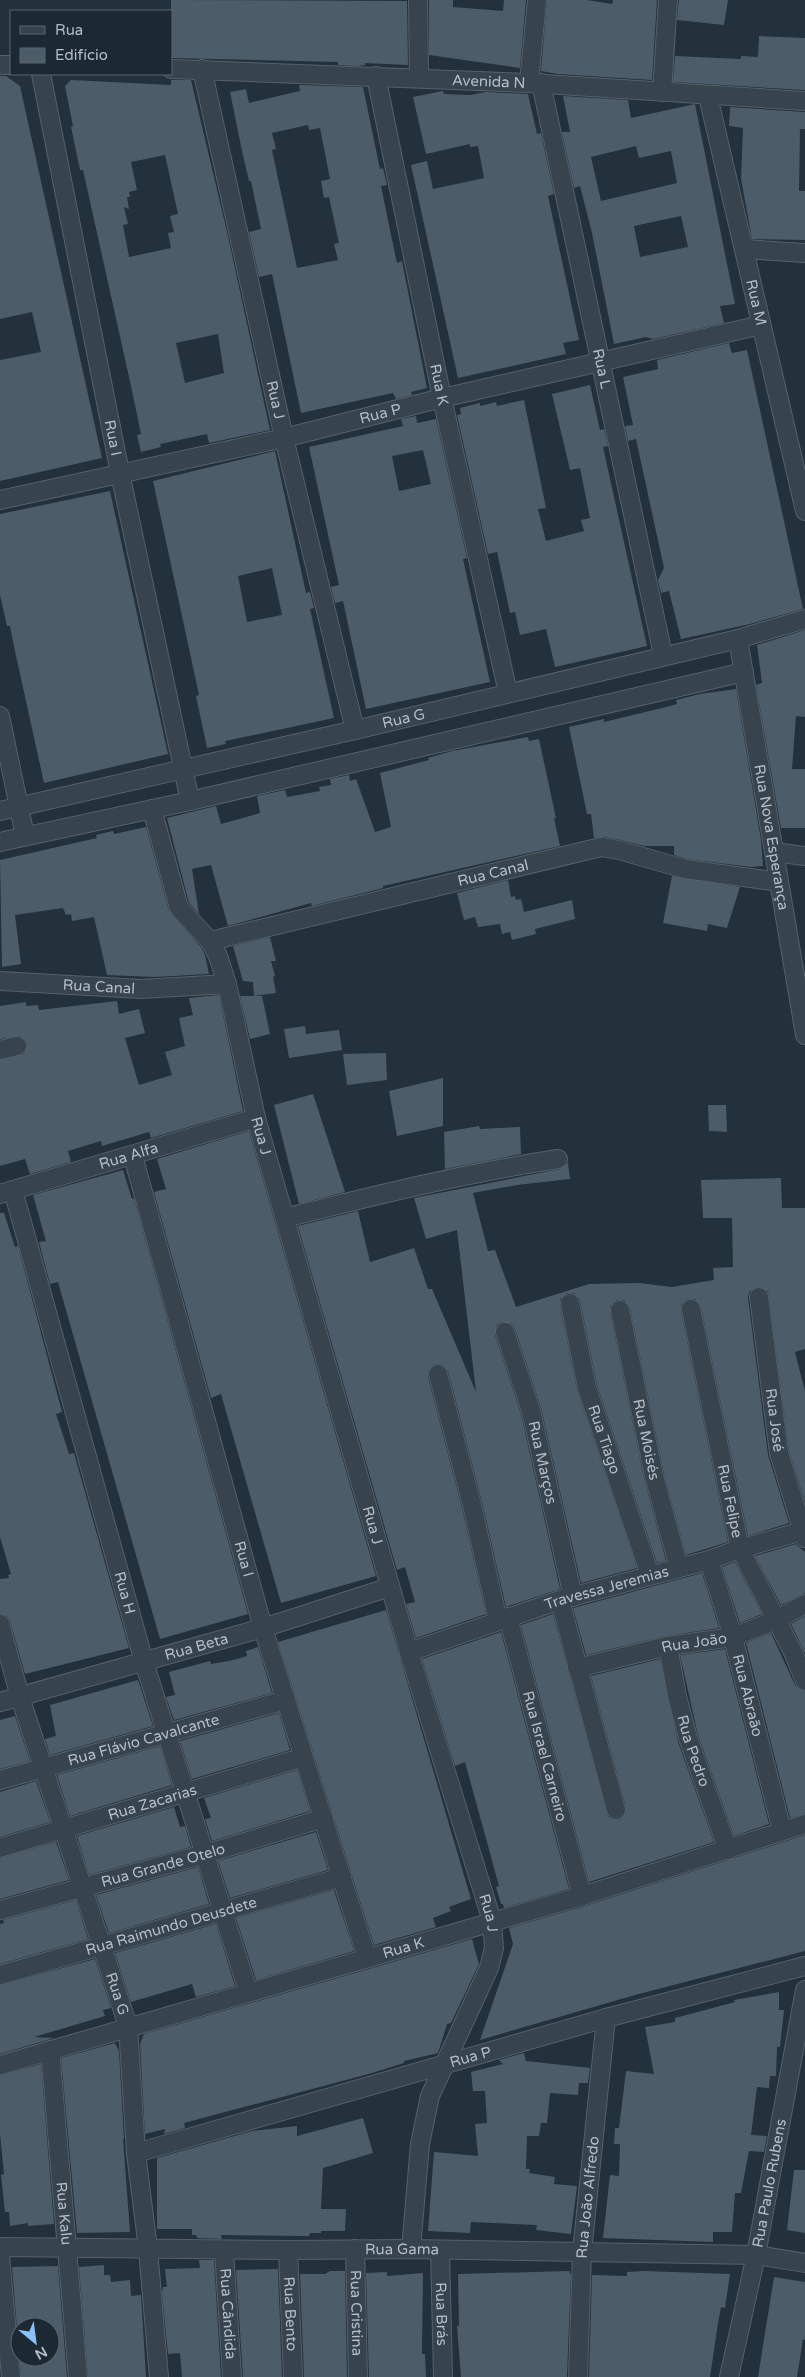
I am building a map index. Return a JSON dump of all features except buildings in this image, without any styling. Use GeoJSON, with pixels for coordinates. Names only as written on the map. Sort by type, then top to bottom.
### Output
{"type":"FeatureCollection","features":[{"type":"Feature","properties":{"kind":"street"},"geometry":{"type":"LineString","coordinates":[[418,0],[419,78]]}},
{"type":"Feature","properties":{"kind":"street","name":"Rua L"},"geometry":{"type":"LineString","coordinates":[[537,0],[535,83],[601,362],[663,655]]}},
{"type":"Feature","properties":{"kind":"street"},"geometry":{"type":"LineString","coordinates":[[662,92],[668,0]]}},
{"type":"Feature","properties":{"kind":"street","name":"Avenida N"},"geometry":{"type":"LineString","coordinates":[[172,69],[535,83],[805,101]]}},
{"type":"Feature","properties":{"kind":"street","name":"Rua J"},"geometry":{"type":"LineString","coordinates":[[202,69],[284,438],[355,730]]}},
{"type":"Feature","properties":{"kind":"street","name":"Rua I"},"geometry":{"type":"LineString","coordinates":[[41,75],[120,473],[190,801]]}},
{"type":"Feature","properties":{"kind":"street","name":"Rua K"},"geometry":{"type":"LineString","coordinates":[[376,76],[442,398],[508,693]]}},
{"type":"Feature","properties":{"kind":"street","name":"Rua M"},"geometry":{"type":"LineString","coordinates":[[708,96],[805,510]]}},
{"type":"Feature","properties":{"kind":"street"},"geometry":{"type":"LineString","coordinates":[[744,249],[805,253]]}},
{"type":"Feature","properties":{"kind":"street","name":"Rua P"},"geometry":{"type":"LineString","coordinates":[[0,500],[284,438],[442,398],[761,325]]}},
{"type":"Feature","properties":{"kind":"street","name":"Rua G"},"geometry":{"type":"LineString","coordinates":[[0,810],[355,730],[663,655],[738,639],[805,619]]}},
{"type":"Feature","properties":{"kind":"street","name":"Rua Nova Esperança"},"geometry":{"type":"LineString","coordinates":[[738,639],[805,1035]]}},
{"type":"Feature","properties":{"kind":"street"},"geometry":{"type":"LineString","coordinates":[[0,842],[190,801],[744,672]]}},
{"type":"Feature","properties":{"kind":"street"},"geometry":{"type":"LineString","coordinates":[[0,716],[25,836]]}},
{"type":"Feature","properties":{"kind":"street","name":"Rua J"},"geometry":{"type":"LineString","coordinates":[[152,809],[179,908],[210,941],[218,956],[256,1118],[409,1652],[492,1921],[494,1948],[489,1968],[430,2096],[420,2144],[411,2249]]}},
{"type":"Feature","properties":{"kind":"street","name":"Rua Canal"},"geometry":{"type":"LineString","coordinates":[[210,941],[601,847],[619,850],[685,869],[779,882]]}},
{"type":"Feature","properties":{"kind":"street"},"geometry":{"type":"LineString","coordinates":[[774,852],[805,856]]}},
{"type":"Feature","properties":{"kind":"street","name":"Rua Canal"},"geometry":{"type":"LineString","coordinates":[[0,982],[141,989],[226,984]]}},
{"type":"Feature","properties":{"kind":"street"},"geometry":{"type":"LineString","coordinates":[[0,1050],[18,1046]]}},
{"type":"Feature","properties":{"kind":"street","name":"Rua Alfa"},"geometry":{"type":"LineString","coordinates":[[7,1192],[256,1118]]}},
{"type":"Feature","properties":{"kind":"street","name":"Rua I"},"geometry":{"type":"LineString","coordinates":[[133,1156],[263,1628],[367,1958]]}},
{"type":"Feature","properties":{"kind":"street"},"geometry":{"type":"LineString","coordinates":[[285,1218],[492,1169],[558,1159]]}},
{"type":"Feature","properties":{"kind":"street","name":"Rua H"},"geometry":{"type":"LineString","coordinates":[[7,1192],[144,1662],[248,1991]]}},
{"type":"Feature","properties":{"kind":"street","name":"Rua José"},"geometry":{"type":"LineString","coordinates":[[759,1298],[779,1453],[804,1533]]}},
{"type":"Feature","properties":{"kind":"street","name":"Rua Tiago"},"geometry":{"type":"LineString","coordinates":[[570,1303],[587,1388],[650,1575]]}},
{"type":"Feature","properties":{"kind":"street","name":"Rua Felipe"},"geometry":{"type":"LineString","coordinates":[[691,1309],[740,1549],[794,1652],[805,1681]]}},
{"type":"Feature","properties":{"kind":"street","name":"Rua Moisés"},"geometry":{"type":"LineString","coordinates":[[620,1310],[654,1476],[679,1568]]}},
{"type":"Feature","properties":{"kind":"street","name":"Rua Marços"},"geometry":{"type":"LineString","coordinates":[[505,1332],[531,1411],[567,1598],[577,1668],[616,1810]]}},
{"type":"Feature","properties":{"kind":"street","name":"Rua Israel Carneiro"},"geometry":{"type":"LineString","coordinates":[[438,1374],[503,1619],[582,1896]]}},
{"type":"Feature","properties":{"kind":"street","name":"Travessa Jeremias"},"geometry":{"type":"LineString","coordinates":[[409,1652],[567,1598],[804,1533]]}},
{"type":"Feature","properties":{"kind":"street","name":"Rua Abraão"},"geometry":{"type":"LineString","coordinates":[[710,1560],[733,1637],[782,1831]]}},
{"type":"Feature","properties":{"kind":"street","name":"Rua Beta"},"geometry":{"type":"LineString","coordinates":[[0,1702],[263,1628],[390,1587]]}},
{"type":"Feature","properties":{"kind":"street","name":"Rua João"},"geometry":{"type":"LineString","coordinates":[[577,1668],[668,1646],[733,1637],[776,1620],[805,1604]]}},
{"type":"Feature","properties":{"kind":"street","name":"Rua G"},"geometry":{"type":"LineString","coordinates":[[0,1624],[20,1697],[128,2026],[136,2153],[148,2249],[159,2377]]}},
{"type":"Feature","properties":{"kind":"street","name":"Rua Pedro"},"geometry":{"type":"LineString","coordinates":[[668,1646],[677,1696],[688,1738],[728,1850]]}},
{"type":"Feature","properties":{"kind":"street","name":"Rua Flávio Cavalcante"},"geometry":{"type":"LineString","coordinates":[[0,1780],[286,1700]]}},
{"type":"Feature","properties":{"kind":"street","name":"Rua Zacarias"},"geometry":{"type":"LineString","coordinates":[[0,1848],[304,1758]]}},
{"type":"Feature","properties":{"kind":"street","name":"Rua Grande Otelo"},"geometry":{"type":"LineString","coordinates":[[0,1910],[82,1886],[205,1854],[324,1818]]}},
{"type":"Feature","properties":{"kind":"street","name":"Rua K"},"geometry":{"type":"LineString","coordinates":[[0,2065],[248,1991],[582,1896],[805,1824]]}},
{"type":"Feature","properties":{"kind":"street","name":"Rua Raimundo Deusdete"},"geometry":{"type":"LineString","coordinates":[[0,1975],[342,1877]]}},
{"type":"Feature","properties":{"kind":"street","name":"Rua P"},"geometry":{"type":"LineString","coordinates":[[136,2153],[606,2018],[805,1966]]}},
{"type":"Feature","properties":{"kind":"street","name":"Rua Paulo Rubens"},"geometry":{"type":"LineString","coordinates":[[729,2377],[756,2255],[805,1990]]}},
{"type":"Feature","properties":{"kind":"street","name":"Rua João Alfredo"},"geometry":{"type":"LineString","coordinates":[[578,2377],[582,2252],[606,2018]]}},
{"type":"Feature","properties":{"kind":"street","name":"Rua Kalu"},"geometry":{"type":"LineString","coordinates":[[50,2050],[78,2377]]}},
{"type":"Feature","properties":{"kind":"street","name":"Rua Gama"},"geometry":{"type":"LineString","coordinates":[[0,2247],[224,2250],[411,2249],[756,2255],[805,2263]]}},
{"type":"Feature","properties":{"kind":"street","name":"Rua Cristina"},"geometry":{"type":"LineString","coordinates":[[355,2249],[358,2377]]}},
{"type":"Feature","properties":{"kind":"street","name":"Rua Cândida"},"geometry":{"type":"LineString","coordinates":[[224,2250],[232,2377]]}},
{"type":"Feature","properties":{"kind":"street","name":"Rua Bento"},"geometry":{"type":"LineString","coordinates":[[288,2250],[293,2377]]}},
{"type":"Feature","properties":{"kind":"street","name":"Rua Brás"},"geometry":{"type":"LineString","coordinates":[[440,2250],[443,2377]]}},
{"type":"Feature","properties":{"kind":"street"},"geometry":{"type":"LineString","coordinates":[[0,2256],[11,2377]]}}]}
